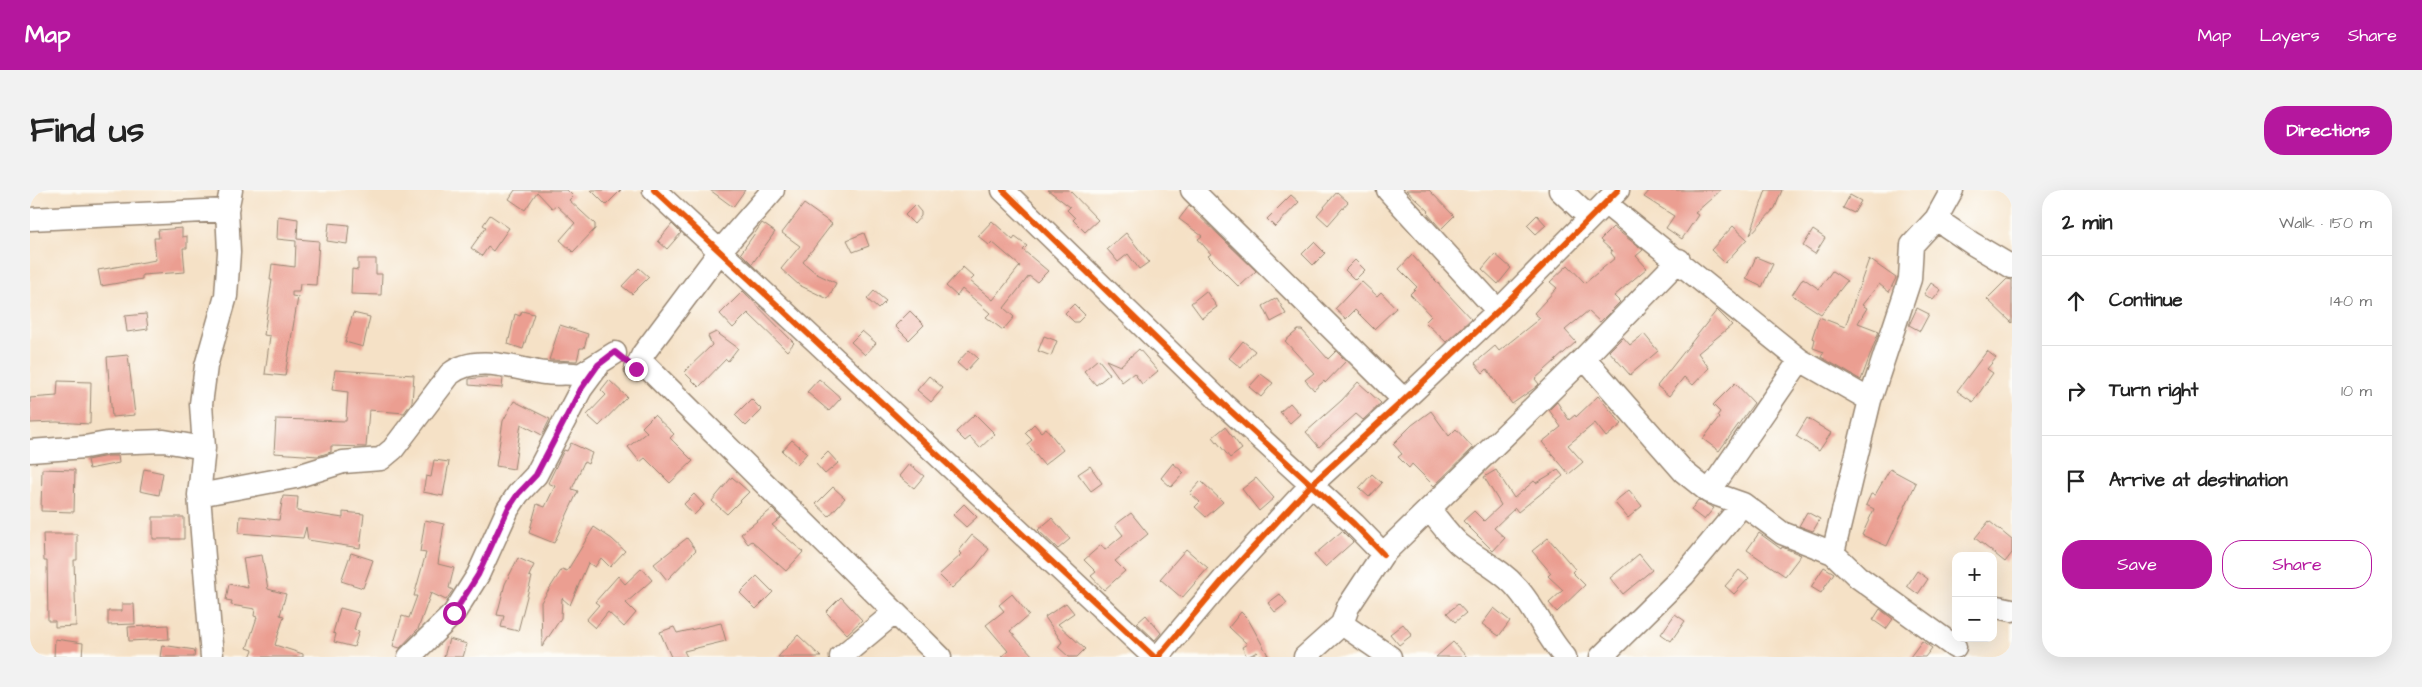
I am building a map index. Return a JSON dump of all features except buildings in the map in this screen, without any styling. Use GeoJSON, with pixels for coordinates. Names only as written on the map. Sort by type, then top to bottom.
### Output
{"type":"FeatureCollection","features":[{"type":"Feature","properties":{"kind":"street"},"geometry":{"type":"LineString","coordinates":[[654,190],[1156,657],[1223,580],[1311,485],[1498,311],[1604,204]]}},
{"type":"Feature","properties":{"kind":"street"},"geometry":{"type":"LineString","coordinates":[[636,369],[643,354],[720,250],[772,190]]}},
{"type":"Feature","properties":{"kind":"street"},"geometry":{"type":"LineString","coordinates":[[1003,190],[1223,404],[1382,554]]}},
{"type":"Feature","properties":{"kind":"street"},"geometry":{"type":"LineString","coordinates":[[1192,190],[1404,400]]}},
{"type":"Feature","properties":{"kind":"street"},"geometry":{"type":"LineString","coordinates":[[1388,190],[1498,311]]}},
{"type":"Feature","properties":{"kind":"street"},"geometry":{"type":"LineString","coordinates":[[1560,190],[1604,204],[1679,260],[1800,360],[1870,400]]}},
{"type":"Feature","properties":{"kind":"street"},"geometry":{"type":"LineString","coordinates":[[1833,553],[1870,400],[1910,279],[1912,245],[1936,219],[1952,190]]}},
{"type":"Feature","properties":{"kind":"street"},"geometry":{"type":"LineString","coordinates":[[30,220],[229,200],[226,296],[206,366],[201,404],[204,448],[199,495],[212,657]]}},
{"type":"Feature","properties":{"kind":"street"},"geometry":{"type":"LineString","coordinates":[[1936,219],[2012,267]]}},
{"type":"Feature","properties":{"kind":"street"},"geometry":{"type":"LineString","coordinates":[[1305,657],[1342,624],[1348,607],[1382,554],[1584,358],[1679,260]]}},
{"type":"Feature","properties":{"kind":"street"},"geometry":{"type":"LineString","coordinates":[[615,352],[636,369]]}},
{"type":"Feature","properties":{"kind":"street"},"geometry":{"type":"LineString","coordinates":[[199,495],[296,477],[343,462],[381,459],[393,449],[450,374],[458,367],[507,364],[546,373],[568,372],[580,375],[615,352]]}},
{"type":"Feature","properties":{"kind":"street"},"geometry":{"type":"LineString","coordinates":[[409,657],[454,613],[478,575],[508,509],[518,494],[536,475],[581,389],[598,365],[615,352]]}},
{"type":"Feature","properties":{"kind":"street"},"geometry":{"type":"LineString","coordinates":[[1584,358],[1668,457],[1709,492],[1743,504],[1782,533],[1833,553],[1858,577],[1955,647]]}},
{"type":"Feature","properties":{"kind":"street"},"geometry":{"type":"LineString","coordinates":[[1709,492],[1800,360]]}},
{"type":"Feature","properties":{"kind":"street"},"geometry":{"type":"LineString","coordinates":[[636,369],[646,365],[940,657]]}},
{"type":"Feature","properties":{"kind":"street"},"geometry":{"type":"LineString","coordinates":[[30,451],[85,447],[107,443],[164,441],[204,448]]}},
{"type":"Feature","properties":{"kind":"street"},"geometry":{"type":"LineString","coordinates":[[1601,657],[1684,575],[1743,504]]}},
{"type":"Feature","properties":{"kind":"street"},"geometry":{"type":"LineString","coordinates":[[1429,509],[1459,543],[1494,567],[1517,588],[1542,623],[1556,647],[1565,657]]}},
{"type":"Feature","properties":{"kind":"street"},"geometry":{"type":"LineString","coordinates":[[1997,607],[2012,610]]}},
{"type":"Feature","properties":{"kind":"street"},"geometry":{"type":"LineString","coordinates":[[840,657],[894,613]]}},
{"type":"Feature","properties":{"kind":"street"},"geometry":{"type":"LineString","coordinates":[[1342,624],[1390,657]]}},
{"type":"Feature","properties":{"kind":"cycle path"},"geometry":{"type":"LineString","coordinates":[[654,190],[1154,657]]}},
{"type":"Feature","properties":{"kind":"cycle path"},"geometry":{"type":"LineString","coordinates":[[1003,190],[1223,404],[1354,524],[1383,554]]}},
{"type":"Feature","properties":{"kind":"cycle path"},"geometry":{"type":"LineString","coordinates":[[1158,657],[1223,580],[1311,485],[1498,311],[1618,190]]}},
{"type":"Feature","properties":{"kind":"route"},"geometry":{"type":"LineString","coordinates":[[454,613],[478,575],[508,509],[518,494],[536,475],[568,412],[598,365],[615,352],[636,369]]}}]}
